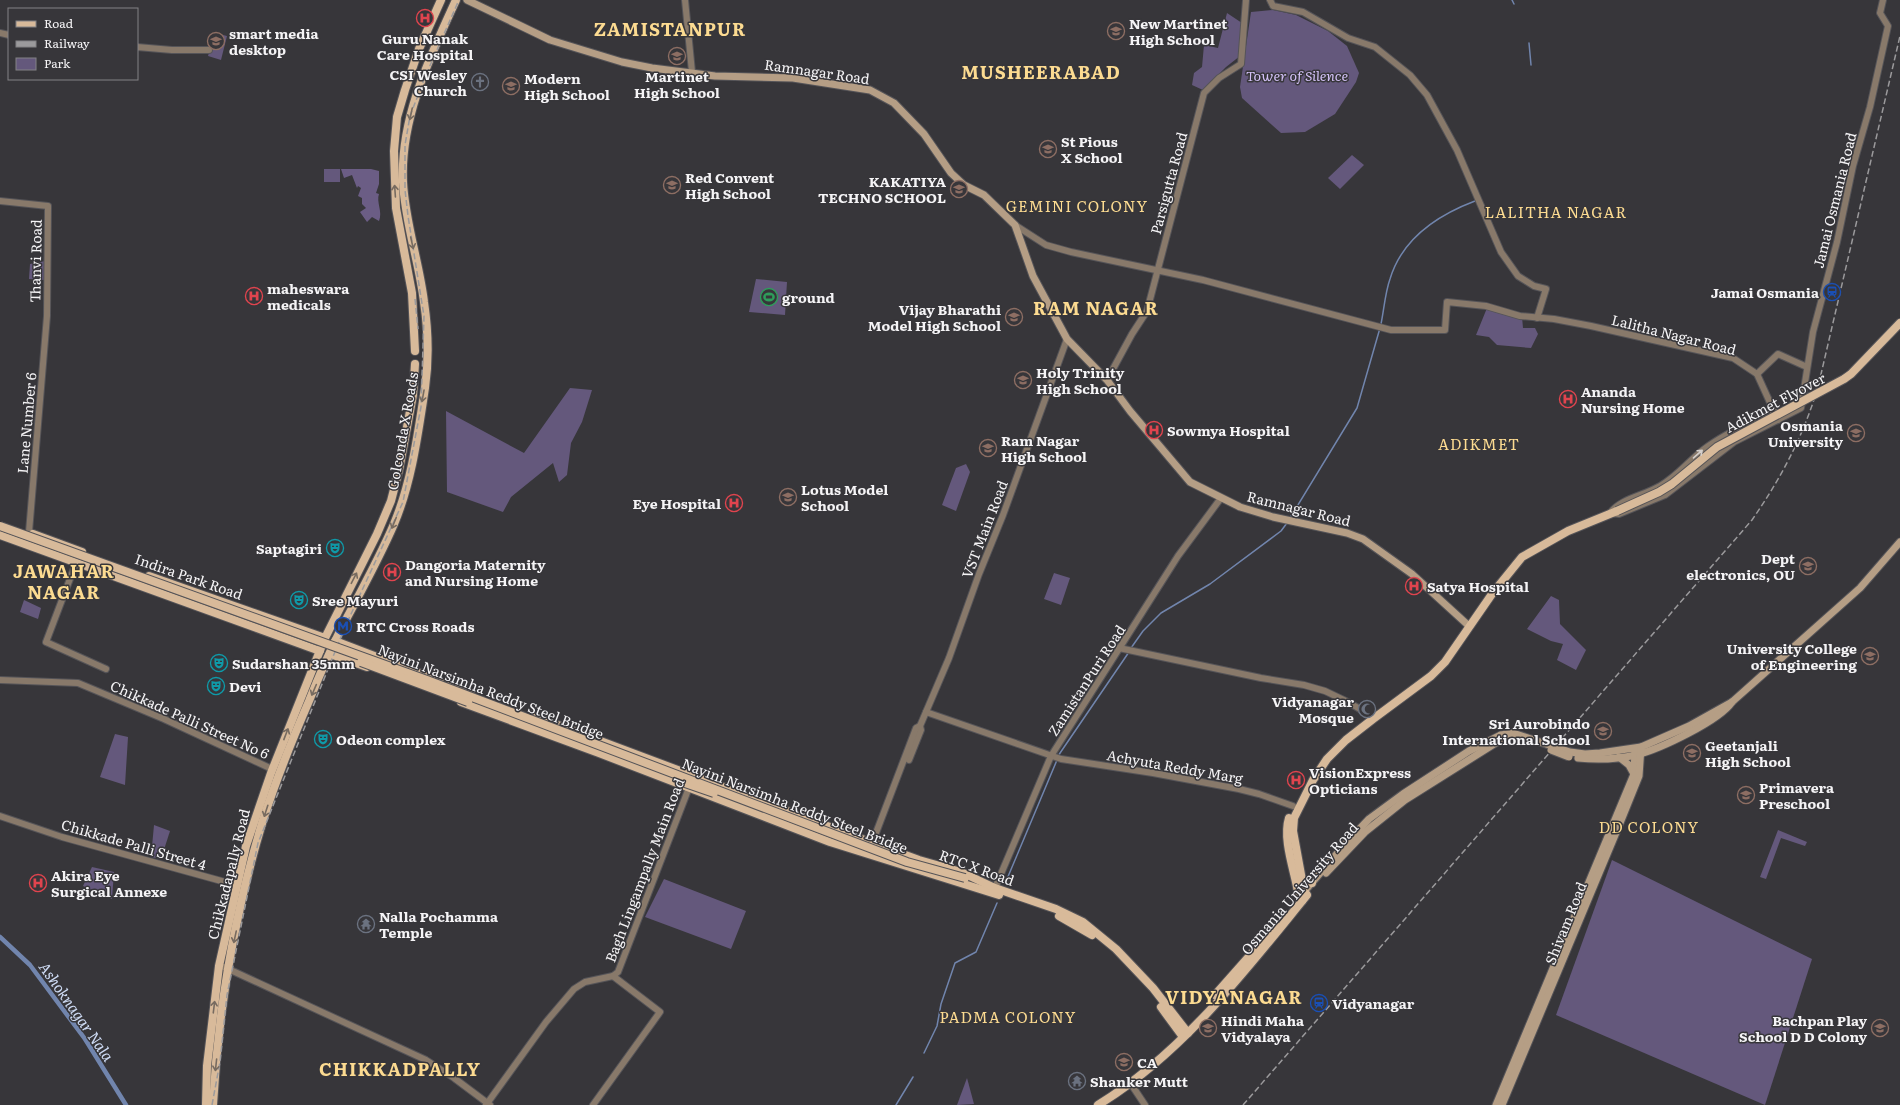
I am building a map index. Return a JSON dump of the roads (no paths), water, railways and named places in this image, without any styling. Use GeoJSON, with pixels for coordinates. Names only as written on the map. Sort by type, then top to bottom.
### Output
{"type":"FeatureCollection","features":[{"type":"Feature","properties":{"kind":"main road"},"geometry":{"type":"LineString","coordinates":[[415,351],[415,326],[412,293],[399,224],[394,168],[396,124],[399,110],[419,49],[426,37],[441,0]]}},
{"type":"Feature","properties":{"kind":"main road","name":"Golconda X Roads"},"geometry":{"type":"LineString","coordinates":[[335,642],[395,523],[408,485],[426,374],[426,330],[424,302],[408,222],[403,182],[404,150],[417,91],[456,0]]}},
{"type":"Feature","properties":{"kind":"main road","name":"Ramnagar Road"},"geometry":{"type":"LineString","coordinates":[[467,0],[538,35],[594,55],[647,68],[692,72],[715,76],[793,78],[870,90],[894,103],[924,134],[951,173],[964,185],[984,195],[1015,225],[1033,276],[1067,339],[1107,380],[1130,411],[1190,482],[1240,507],[1276,517],[1356,535],[1371,543],[1412,574],[1469,626]]}},
{"type":"Feature","properties":{"kind":"main road"},"geometry":{"type":"LineString","coordinates":[[426,37],[438,42]]}},
{"type":"Feature","properties":{"kind":"main road"},"geometry":{"type":"LineString","coordinates":[[399,224],[408,222]]}},
{"type":"Feature","properties":{"kind":"main road","name":"Adikmet Flyover"},"geometry":{"type":"LineString","coordinates":[[1435,671],[1445,662],[1492,594],[1522,557],[1568,531],[1659,492],[1672,484],[1717,447],[1844,379],[1851,374],[1900,323]]}},
{"type":"Feature","properties":{"kind":"main road","name":"Chikkadapally Road"},"geometry":{"type":"LineString","coordinates":[[206,1105],[207,1066],[219,966],[236,886],[256,813],[296,710],[316,653],[377,534],[391,501],[399,470],[416,364]]}},
{"type":"Feature","properties":{"kind":"main road"},"geometry":{"type":"LineString","coordinates":[[415,374],[426,374]]}},
{"type":"Feature","properties":{"kind":"main road","name":"Indira Park Road"},"geometry":{"type":"LineString","coordinates":[[0,522],[325,638]]}},
{"type":"Feature","properties":{"kind":"main road","name":"Nayini Narsimha Reddy Steel Bridge"},"geometry":{"type":"LineString","coordinates":[[0,526],[419,677],[907,862],[969,878]]}},
{"type":"Feature","properties":{"kind":"main road","name":"Nayini Narsimha Reddy Steel Bridge"},"geometry":{"type":"LineString","coordinates":[[0,532],[317,645],[830,837]]}},
{"type":"Feature","properties":{"kind":"main road","name":"Indira Park Road"},"geometry":{"type":"LineString","coordinates":[[0,536],[160,593],[284,639],[316,653]]}},
{"type":"Feature","properties":{"kind":"main road"},"geometry":{"type":"LineString","coordinates":[[1501,737],[1513,734],[1570,752],[1594,756],[1619,757],[1638,751],[1689,726],[1732,702],[1860,588],[1900,542]]}},
{"type":"Feature","properties":{"kind":"main road"},"geometry":{"type":"LineString","coordinates":[[160,593],[163,580]]}},
{"type":"Feature","properties":{"kind":"main road"},"geometry":{"type":"LineString","coordinates":[[284,639],[290,625]]}},
{"type":"Feature","properties":{"kind":"main road"},"geometry":{"type":"LineString","coordinates":[[307,631],[317,631],[330,627]]}},
{"type":"Feature","properties":{"kind":"main road"},"geometry":{"type":"LineString","coordinates":[[341,629],[344,642],[352,648]]}},
{"type":"Feature","properties":{"kind":"main road","name":"Chikkadapally Road"},"geometry":{"type":"LineString","coordinates":[[213,1105],[228,968],[250,871],[263,822],[277,779],[304,713],[332,656],[335,642]]}},
{"type":"Feature","properties":{"kind":"main road","name":"RTC X Road"},"geometry":{"type":"LineString","coordinates":[[335,642],[694,775],[874,844],[919,860],[961,872],[969,878],[1056,909],[1083,922],[1153,988],[1184,1033]]}},
{"type":"Feature","properties":{"kind":"main road","name":"RTC X Road"},"geometry":{"type":"LineString","coordinates":[[332,656],[369,668],[841,846],[870,856],[954,880],[1055,914],[1098,936]]}},
{"type":"Feature","properties":{"kind":"main road"},"geometry":{"type":"LineString","coordinates":[[369,668],[375,656]]}},
{"type":"Feature","properties":{"kind":"main road"},"geometry":{"type":"LineString","coordinates":[[1303,896],[1293,864],[1287,831],[1288,821],[1293,806],[1306,781],[1320,761],[1341,738],[1428,673],[1435,671]]}},
{"type":"Feature","properties":{"kind":"main road"},"geometry":{"type":"LineString","coordinates":[[1303,896],[1302,881],[1293,831],[1294,818],[1313,780],[1327,759],[1346,740],[1431,676],[1435,671]]}},
{"type":"Feature","properties":{"kind":"main road"},"geometry":{"type":"LineString","coordinates":[[296,710],[304,713]]}},
{"type":"Feature","properties":{"kind":"main road","name":"Osmania University Road"},"geometry":{"type":"LineString","coordinates":[[1303,896],[1312,883],[1352,836],[1380,811],[1469,751],[1501,737]]}},
{"type":"Feature","properties":{"kind":"main road","name":"Osmania University Road"},"geometry":{"type":"LineString","coordinates":[[1184,1033],[1303,896],[1352,845],[1405,800],[1501,737]]}},
{"type":"Feature","properties":{"kind":"main road"},"geometry":{"type":"LineString","coordinates":[[1594,756],[1638,751]]}},
{"type":"Feature","properties":{"kind":"main road","name":"Shivam Road"},"geometry":{"type":"LineString","coordinates":[[1496,1105],[1634,774],[1638,751]]}},
{"type":"Feature","properties":{"kind":"main road","name":"Shivam Road"},"geometry":{"type":"LineString","coordinates":[[1502,1105],[1639,776],[1638,751]]}},
{"type":"Feature","properties":{"kind":"main road"},"geometry":{"type":"LineString","coordinates":[[1619,757],[1629,765],[1634,774]]}},
{"type":"Feature","properties":{"kind":"main road","name":"RTC X Road"},"geometry":{"type":"LineString","coordinates":[[830,837],[838,840],[841,846]]}},
{"type":"Feature","properties":{"kind":"main road"},"geometry":{"type":"LineString","coordinates":[[1302,881],[1312,883]]}},
{"type":"Feature","properties":{"kind":"main road"},"geometry":{"type":"LineString","coordinates":[[1098,1105],[1131,1084],[1184,1033]]}},
{"type":"Feature","properties":{"kind":"main road"},"geometry":{"type":"LineString","coordinates":[[1091,1105],[1129,1080],[1184,1033]]}},
{"type":"Feature","properties":{"kind":"street"},"geometry":{"type":"LineString","coordinates":[[685,0],[692,72]]}},
{"type":"Feature","properties":{"kind":"street","name":"Parsigutta Road"},"geometry":{"type":"LineString","coordinates":[[1107,380],[1132,334],[1147,311],[1204,93],[1219,78],[1241,64],[1246,0]]}},
{"type":"Feature","properties":{"kind":"street"},"geometry":{"type":"LineString","coordinates":[[1270,0],[1273,6],[1303,12],[1348,38],[1376,47],[1410,76],[1427,95],[1458,150],[1501,252],[1518,276],[1534,286],[1546,289],[1537,318]]}},
{"type":"Feature","properties":{"kind":"street","name":"Jamai Osmania Road"},"geometry":{"type":"LineString","coordinates":[[1778,420],[1801,408],[1806,367],[1818,313],[1837,242],[1853,166],[1870,107],[1888,26],[1880,13],[1883,0]]}},
{"type":"Feature","properties":{"kind":"street"},"geometry":{"type":"LineString","coordinates":[[138,47],[172,50],[209,50]]}},
{"type":"Feature","properties":{"kind":"street","name":"Thanvi Road"},"geometry":{"type":"LineString","coordinates":[[0,201],[48,206],[47,316]]}},
{"type":"Feature","properties":{"kind":"street"},"geometry":{"type":"LineString","coordinates":[[1015,225],[1046,245],[1157,270]]}},
{"type":"Feature","properties":{"kind":"street","name":"Lalitha Nagar Road"},"geometry":{"type":"LineString","coordinates":[[1157,270],[1391,330],[1445,330],[1447,302],[1486,306],[1520,316],[1554,319],[1591,326],[1733,358],[1757,374]]}},
{"type":"Feature","properties":{"kind":"street","name":"Lane Number 6"},"geometry":{"type":"LineString","coordinates":[[29,532],[47,316]]}},
{"type":"Feature","properties":{"kind":"street","name":"VST Main Road"},"geometry":{"type":"LineString","coordinates":[[870,856],[916,728],[920,726],[949,658],[979,574],[1004,515],[1067,339]]}},
{"type":"Feature","properties":{"kind":"street"},"geometry":{"type":"LineString","coordinates":[[1774,410],[1717,440],[1671,479],[1654,489],[1616,505],[1613,512],[1619,514],[1665,495],[1734,442],[1778,420],[1774,410],[1757,374],[1778,354],[1806,367]]}},
{"type":"Feature","properties":{"kind":"street","name":"ZamistanPuri Road"},"geometry":{"type":"LineString","coordinates":[[995,888],[1052,757],[1122,649],[1178,556],[1221,498]]}},
{"type":"Feature","properties":{"kind":"street"},"geometry":{"type":"LineString","coordinates":[[76,563],[46,642],[106,669]]}},
{"type":"Feature","properties":{"kind":"street"},"geometry":{"type":"LineString","coordinates":[[1122,649],[1261,678],[1304,685],[1325,691],[1370,715]]}},
{"type":"Feature","properties":{"kind":"street","name":"Chikkade Palli Street No 6"},"geometry":{"type":"LineString","coordinates":[[0,680],[78,683],[164,719],[272,769]]}},
{"type":"Feature","properties":{"kind":"street","name":"Achyuta Reddy Marg"},"geometry":{"type":"LineString","coordinates":[[926,712],[1052,757],[1153,773],[1239,789],[1259,794],[1293,806]]}},
{"type":"Feature","properties":{"kind":"street","name":"Bagh Lingampally Main Road"},"geometry":{"type":"LineString","coordinates":[[487,1104],[546,1022],[574,989],[585,982],[612,976],[618,972],[694,775]]}},
{"type":"Feature","properties":{"kind":"street","name":"Chikkade Palli Street 4"},"geometry":{"type":"LineString","coordinates":[[0,816],[48,832],[236,886]]}},
{"type":"Feature","properties":{"kind":"street"},"geometry":{"type":"LineString","coordinates":[[219,966],[228,968],[426,1060],[454,1078],[487,1104]]}},
{"type":"Feature","properties":{"kind":"street"},"geometry":{"type":"LineString","coordinates":[[612,976],[658,1011]]}},
{"type":"Feature","properties":{"kind":"street"},"geometry":{"type":"LineString","coordinates":[[588,1105],[658,1011]]}},
{"type":"Feature","properties":{"kind":"street"},"geometry":{"type":"LineString","coordinates":[[593,1105],[658,1011]]}},
{"type":"Feature","properties":{"kind":"street"},"geometry":{"type":"LineString","coordinates":[[1131,1084],[1145,1105]]}},
{"type":"Feature","properties":{"kind":"waterway"},"geometry":{"type":"LineString","coordinates":[[1512,0],[1514,4]]}},
{"type":"Feature","properties":{"kind":"waterway"},"geometry":{"type":"LineString","coordinates":[[1529,43],[1531,65]]}},
{"type":"Feature","properties":{"kind":"waterway"},"geometry":{"type":"LineString","coordinates":[[1381,324],[1388,284],[1403,252],[1412,240],[1435,221],[1448,213],[1475,201]]}},
{"type":"Feature","properties":{"kind":"waterway"},"geometry":{"type":"LineString","coordinates":[[1290,518],[1357,408],[1380,328]]}},
{"type":"Feature","properties":{"kind":"waterway"},"geometry":{"type":"LineString","coordinates":[[1131,648],[1143,631],[1161,613],[1210,584],[1281,531],[1287,523]]}},
{"type":"Feature","properties":{"kind":"waterway"},"geometry":{"type":"LineString","coordinates":[[1058,756],[1129,652]]}},
{"type":"Feature","properties":{"kind":"waterway"},"geometry":{"type":"LineString","coordinates":[[1007,879],[1057,760]]}},
{"type":"Feature","properties":{"kind":"waterway"},"geometry":{"type":"LineString","coordinates":[[924,1053],[937,1026],[941,1004],[955,963],[976,952],[997,903]]}},
{"type":"Feature","properties":{"kind":"waterway","name":"Ashoknagar Nala"},"geometry":{"type":"LineString","coordinates":[[0,937],[30,965],[85,1039],[126,1105]]}},
{"type":"Feature","properties":{"kind":"waterway"},"geometry":{"type":"LineString","coordinates":[[896,1105],[913,1077]]}},
{"type":"Feature","properties":{"kind":"railway"},"geometry":{"type":"LineString","coordinates":[[212,1105],[220,1062],[227,995],[258,843],[345,627],[403,502],[421,407],[424,316],[405,190],[405,145],[410,116],[425,77],[459,0]]}},
{"type":"Feature","properties":{"kind":"railway"},"geometry":{"type":"LineString","coordinates":[[1243,1105],[1752,520],[1782,473],[1798,440],[1818,387],[1900,36]]}},
{"type":"Feature","properties":{"kind":"railway"},"geometry":{"type":"LineString","coordinates":[[415,299],[418,329]]}},
{"type":"Feature","properties":{"kind":"place","name":"Guru Nanak Care Hospital"},"geometry":{"type":"Point","coordinates":[425,18]}},
{"type":"Feature","properties":{"kind":"place","name":"New Martinet High School"},"geometry":{"type":"Point","coordinates":[1116,31]}},
{"type":"Feature","properties":{"kind":"place","name":"smart media desktop"},"geometry":{"type":"Point","coordinates":[216,41]}},
{"type":"Feature","properties":{"kind":"place","name":"Martinet High School"},"geometry":{"type":"Point","coordinates":[677,56]}},
{"type":"Feature","properties":{"kind":"place","name":"CSI Wesley Church"},"geometry":{"type":"Point","coordinates":[480,82]}},
{"type":"Feature","properties":{"kind":"place","name":"Modern High School"},"geometry":{"type":"Point","coordinates":[511,86]}},
{"type":"Feature","properties":{"kind":"place","name":"St Pious X School"},"geometry":{"type":"Point","coordinates":[1048,149]}},
{"type":"Feature","properties":{"kind":"place","name":"Red Convent High School"},"geometry":{"type":"Point","coordinates":[672,185]}},
{"type":"Feature","properties":{"kind":"place","name":"KAKATIYA TECHNO SCHOOL"},"geometry":{"type":"Point","coordinates":[959,189]}},
{"type":"Feature","properties":{"kind":"place","name":"Jamai Osmania"},"geometry":{"type":"Point","coordinates":[1832,292]}},
{"type":"Feature","properties":{"kind":"place","name":"maheswara medicals"},"geometry":{"type":"Point","coordinates":[254,296]}},
{"type":"Feature","properties":{"kind":"place","name":"ground"},"geometry":{"type":"Point","coordinates":[769,297]}},
{"type":"Feature","properties":{"kind":"place","name":"Vijay Bharathi Model High School"},"geometry":{"type":"Point","coordinates":[1014,317]}},
{"type":"Feature","properties":{"kind":"place","name":"Holy Trinity High School"},"geometry":{"type":"Point","coordinates":[1023,380]}},
{"type":"Feature","properties":{"kind":"place","name":"Ananda Nursing Home"},"geometry":{"type":"Point","coordinates":[1568,399]}},
{"type":"Feature","properties":{"kind":"place","name":"Sowmya Hospital"},"geometry":{"type":"Point","coordinates":[1154,430]}},
{"type":"Feature","properties":{"kind":"place","name":"Osmania University"},"geometry":{"type":"Point","coordinates":[1856,433]}},
{"type":"Feature","properties":{"kind":"place","name":"Ram Nagar High School"},"geometry":{"type":"Point","coordinates":[988,448]}},
{"type":"Feature","properties":{"kind":"place","name":"Lotus Model School"},"geometry":{"type":"Point","coordinates":[788,497]}},
{"type":"Feature","properties":{"kind":"place","name":"Eye Hospital"},"geometry":{"type":"Point","coordinates":[734,503]}},
{"type":"Feature","properties":{"kind":"place","name":"Saptagiri"},"geometry":{"type":"Point","coordinates":[335,548]}},
{"type":"Feature","properties":{"kind":"place","name":"Dept electronics, OU"},"geometry":{"type":"Point","coordinates":[1808,566]}},
{"type":"Feature","properties":{"kind":"place","name":"Dangoria Maternity and Nursing Home"},"geometry":{"type":"Point","coordinates":[392,572]}},
{"type":"Feature","properties":{"kind":"place","name":"Satya Hospital"},"geometry":{"type":"Point","coordinates":[1414,586]}},
{"type":"Feature","properties":{"kind":"place","name":"Sree Mayuri"},"geometry":{"type":"Point","coordinates":[299,600]}},
{"type":"Feature","properties":{"kind":"place","name":"RTC Cross Roads"},"geometry":{"type":"Point","coordinates":[343,626]}},
{"type":"Feature","properties":{"kind":"place","name":"University College of Engineering"},"geometry":{"type":"Point","coordinates":[1870,656]}},
{"type":"Feature","properties":{"kind":"place","name":"Sudarshan 35mm"},"geometry":{"type":"Point","coordinates":[219,663]}},
{"type":"Feature","properties":{"kind":"place","name":"Devi"},"geometry":{"type":"Point","coordinates":[216,686]}},
{"type":"Feature","properties":{"kind":"place","name":"Vidyanagar Mosque"},"geometry":{"type":"Point","coordinates":[1367,709]}},
{"type":"Feature","properties":{"kind":"place","name":"Sri Aurobindo International School"},"geometry":{"type":"Point","coordinates":[1603,731]}},
{"type":"Feature","properties":{"kind":"place","name":"Odeon complex"},"geometry":{"type":"Point","coordinates":[323,739]}},
{"type":"Feature","properties":{"kind":"place","name":"Geetanjali High School"},"geometry":{"type":"Point","coordinates":[1692,753]}},
{"type":"Feature","properties":{"kind":"place","name":"VisionExpress Opticians"},"geometry":{"type":"Point","coordinates":[1296,780]}},
{"type":"Feature","properties":{"kind":"place","name":"Primavera Preschool"},"geometry":{"type":"Point","coordinates":[1746,795]}},
{"type":"Feature","properties":{"kind":"place","name":"Akira Eye Surgical Annexe"},"geometry":{"type":"Point","coordinates":[38,883]}},
{"type":"Feature","properties":{"kind":"place","name":"Nalla Pochamma Temple"},"geometry":{"type":"Point","coordinates":[366,924]}},
{"type":"Feature","properties":{"kind":"place","name":"Vidyanagar"},"geometry":{"type":"Point","coordinates":[1319,1003]}},
{"type":"Feature","properties":{"kind":"place","name":"Hindi Maha Vidyalaya"},"geometry":{"type":"Point","coordinates":[1208,1028]}},
{"type":"Feature","properties":{"kind":"place","name":"Bachpan Play School D D Colony"},"geometry":{"type":"Point","coordinates":[1880,1028]}},
{"type":"Feature","properties":{"kind":"place","name":"CA"},"geometry":{"type":"Point","coordinates":[1124,1062]}},
{"type":"Feature","properties":{"kind":"place","name":"Shanker Mutt"},"geometry":{"type":"Point","coordinates":[1077,1081]}},
{"type":"Feature","properties":{"kind":"district","name":"ZAMISTANPUR"},"geometry":{"type":"Point","coordinates":[670,28]}},
{"type":"Feature","properties":{"kind":"district","name":"MUSHEERABAD"},"geometry":{"type":"Point","coordinates":[1041,71]}},
{"type":"Feature","properties":{"kind":"district","name":"GEMINI COLONY"},"geometry":{"type":"Point","coordinates":[1077,205]}},
{"type":"Feature","properties":{"kind":"district","name":"LALITHA NAGAR"},"geometry":{"type":"Point","coordinates":[1556,211]}},
{"type":"Feature","properties":{"kind":"district","name":"RAM NAGAR"},"geometry":{"type":"Point","coordinates":[1096,307]}},
{"type":"Feature","properties":{"kind":"district","name":"ADIKMET"},"geometry":{"type":"Point","coordinates":[1479,443]}},
{"type":"Feature","properties":{"kind":"district","name":"JAWAHAR NAGAR"},"geometry":{"type":"Point","coordinates":[64,580]}},
{"type":"Feature","properties":{"kind":"district","name":"DD COLONY"},"geometry":{"type":"Point","coordinates":[1649,826]}},
{"type":"Feature","properties":{"kind":"district","name":"VIDYANAGAR"},"geometry":{"type":"Point","coordinates":[1234,996]}},
{"type":"Feature","properties":{"kind":"district","name":"PADMA COLONY"},"geometry":{"type":"Point","coordinates":[1008,1016]}},
{"type":"Feature","properties":{"kind":"district","name":"CHIKKADPALLY"},"geometry":{"type":"Point","coordinates":[400,1068]}},
{"type":"Feature","properties":{"kind":"park label","name":"Tower of Silence"},"geometry":{"type":"Point","coordinates":[1297,75]}}]}
